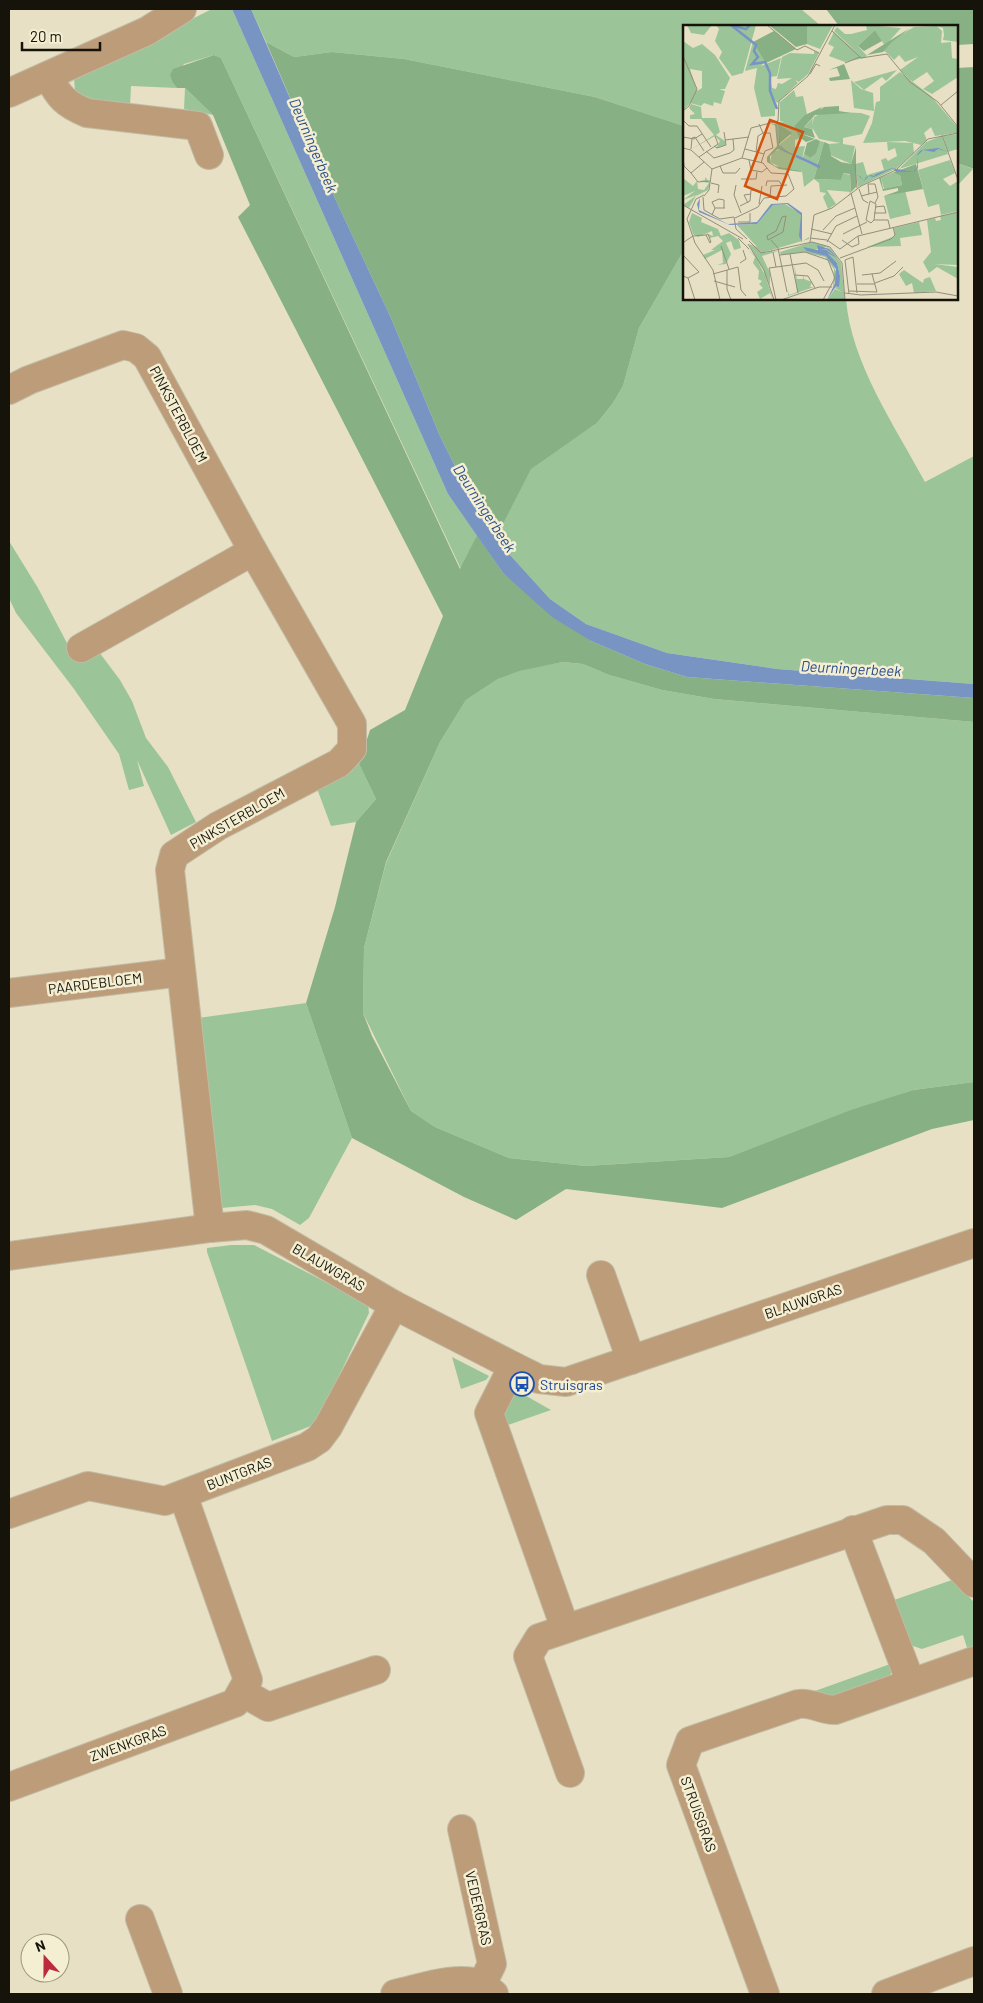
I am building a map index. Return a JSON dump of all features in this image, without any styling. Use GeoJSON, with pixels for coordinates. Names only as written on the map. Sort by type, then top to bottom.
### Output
{"type":"FeatureCollection","features":[{"type":"Feature","properties":{"kind":"street"},"geometry":{"type":"LineString","coordinates":[[9,93],[148,31],[182,9]]}},
{"type":"Feature","properties":{"kind":"street"},"geometry":{"type":"LineString","coordinates":[[48,76],[57,94],[72,107],[87,113],[198,126],[209,155]]}},
{"type":"Feature","properties":{"kind":"street","name":"PINKSTERBLOEM"},"geometry":{"type":"LineString","coordinates":[[9,390],[29,380],[123,345],[136,348],[147,357],[253,552],[352,724],[352,749],[339,763],[218,826],[174,855],[170,870],[210,1228]]}},
{"type":"Feature","properties":{"kind":"street"},"geometry":{"type":"LineString","coordinates":[[81,648],[253,552]]}},
{"type":"Feature","properties":{"kind":"street","name":"PAARDEBLOEM"},"geometry":{"type":"LineString","coordinates":[[9,993],[181,972]]}},
{"type":"Feature","properties":{"kind":"street","name":"BLAUWGRAS"},"geometry":{"type":"LineString","coordinates":[[9,1256],[210,1228],[247,1225],[266,1230],[394,1304],[513,1366],[540,1379],[566,1382],[974,1243]]}},
{"type":"Feature","properties":{"kind":"street"},"geometry":{"type":"LineString","coordinates":[[601,1275],[631,1360]]}},
{"type":"Feature","properties":{"kind":"street","name":"BUNTGRAS"},"geometry":{"type":"LineString","coordinates":[[9,1514],[88,1486],[165,1501],[307,1447],[319,1439],[328,1427],[394,1304]]}},
{"type":"Feature","properties":{"kind":"street"},"geometry":{"type":"LineString","coordinates":[[513,1366],[489,1413],[565,1628]]}},
{"type":"Feature","properties":{"kind":"street"},"geometry":{"type":"LineString","coordinates":[[183,1495],[248,1680],[242,1692],[268,1707],[376,1670]]}},
{"type":"Feature","properties":{"kind":"street"},"geometry":{"type":"LineString","coordinates":[[570,1774],[528,1656],[539,1638],[887,1520],[903,1520],[934,1541],[974,1583]]}},
{"type":"Feature","properties":{"kind":"street"},"geometry":{"type":"LineString","coordinates":[[854,1530],[911,1683]]}},
{"type":"Feature","properties":{"kind":"street","name":"STRUISGRAS"},"geometry":{"type":"LineString","coordinates":[[765,1994],[681,1765],[690,1741],[798,1704],[809,1703],[825,1710],[835,1710],[974,1661]]}},
{"type":"Feature","properties":{"kind":"street","name":"ZWENKGRAS"},"geometry":{"type":"LineString","coordinates":[[9,1787],[235,1703],[242,1692]]}},
{"type":"Feature","properties":{"kind":"street","name":"VEDERGRAS"},"geometry":{"type":"LineString","coordinates":[[395,1994],[469,1980],[488,1989],[492,1964],[462,1830]]}},
{"type":"Feature","properties":{"kind":"street"},"geometry":{"type":"LineString","coordinates":[[140,1919],[168,1994]]}},
{"type":"Feature","properties":{"kind":"street"},"geometry":{"type":"LineString","coordinates":[[886,1994],[974,1961]]}},
{"type":"Feature","properties":{"kind":"green space"},"geometry":{"type":"Polygon","coordinates":[[[212,9],[232,9],[448,494],[477,535],[461,569],[221,58],[214,55],[184,64],[173,83],[177,88],[131,86],[130,107],[94,105],[75,91],[74,78],[212,9]]]}},
{"type":"Feature","properties":{"kind":"green space"},"geometry":{"type":"Polygon","coordinates":[[[251,9],[801,9],[820,25],[683,25],[683,126],[595,97],[404,59],[332,52],[294,57],[266,42],[251,9]]]}},
{"type":"Feature","properties":{"kind":"green space"},"geometry":{"type":"Polygon","coordinates":[[[826,9],[974,9],[974,44],[958,45],[958,25],[838,25],[826,9]]]}},
{"type":"Feature","properties":{"kind":"green space"},"geometry":{"type":"Polygon","coordinates":[[[266,42],[294,57],[332,52],[404,59],[595,97],[683,126],[683,252],[639,328],[623,386],[613,403],[597,423],[531,469],[496,538],[471,498],[440,436],[391,318],[317,160],[266,42]]]}},
{"type":"Feature","properties":{"kind":"green space"},"geometry":{"type":"Polygon","coordinates":[[[214,55],[221,58],[460,569],[477,535],[503,573],[591,641],[645,664],[687,677],[974,698],[974,722],[714,699],[662,690],[609,675],[583,664],[563,662],[519,671],[498,679],[466,700],[440,742],[386,862],[364,948],[363,1013],[372,1036],[411,1111],[435,1127],[509,1158],[586,1166],[729,1157],[851,1110],[913,1090],[974,1082],[974,1120],[932,1129],[722,1208],[566,1189],[516,1220],[464,1197],[352,1138],[306,1003],[335,907],[356,822],[376,799],[359,764],[370,730],[405,710],[443,616],[238,217],[250,205],[213,115],[185,88],[177,88],[173,83],[170,75],[173,69],[214,55]]]}},
{"type":"Feature","properties":{"kind":"green space"},"geometry":{"type":"Polygon","coordinates":[[[974,67],[974,169],[958,163],[958,68],[974,67]]]}},
{"type":"Feature","properties":{"kind":"green space"},"geometry":{"type":"Polygon","coordinates":[[[185,88],[213,115],[184,109],[185,88]]]}},
{"type":"Feature","properties":{"kind":"green space"},"geometry":{"type":"Polygon","coordinates":[[[958,163],[973,169],[958,185],[958,163]]]}},
{"type":"Feature","properties":{"kind":"green space"},"geometry":{"type":"Polygon","coordinates":[[[683,252],[683,300],[846,300],[856,347],[865,370],[876,394],[925,482],[974,456],[974,684],[777,669],[667,653],[586,624],[550,599],[496,538],[531,468],[597,423],[613,403],[623,386],[639,328],[683,252]]]}},
{"type":"Feature","properties":{"kind":"green space"},"geometry":{"type":"Polygon","coordinates":[[[9,541],[38,588],[68,645],[96,648],[120,680],[132,701],[146,738],[168,767],[196,822],[171,835],[137,760],[144,786],[129,790],[119,754],[74,689],[16,613],[9,598],[9,541]]]}},
{"type":"Feature","properties":{"kind":"green space"},"geometry":{"type":"Polygon","coordinates":[[[563,662],[583,664],[609,675],[662,690],[714,699],[974,722],[974,1082],[913,1090],[729,1157],[586,1166],[509,1158],[435,1127],[411,1111],[363,1013],[364,948],[386,863],[440,742],[466,700],[498,679],[519,670],[563,662]]]}},
{"type":"Feature","properties":{"kind":"green space"},"geometry":{"type":"Polygon","coordinates":[[[359,764],[376,799],[356,822],[331,826],[316,786],[359,764]]]}},
{"type":"Feature","properties":{"kind":"green space"},"geometry":{"type":"Polygon","coordinates":[[[306,1003],[352,1138],[309,1218],[300,1225],[272,1209],[255,1205],[221,1208],[198,1018],[306,1003]]]}},
{"type":"Feature","properties":{"kind":"green space"},"geometry":{"type":"Polygon","coordinates":[[[254,1245],[368,1304],[369,1313],[316,1424],[272,1441],[207,1252],[207,1248],[254,1245]]]}},
{"type":"Feature","properties":{"kind":"green space"},"geometry":{"type":"Polygon","coordinates":[[[452,1357],[489,1376],[486,1380],[461,1389],[452,1357]]]}},
{"type":"Feature","properties":{"kind":"green space"},"geometry":{"type":"Polygon","coordinates":[[[514,1389],[551,1410],[505,1426],[501,1413],[514,1389]]]}},
{"type":"Feature","properties":{"kind":"green space"},"geometry":{"type":"Polygon","coordinates":[[[952,1580],[974,1602],[974,1651],[969,1654],[963,1635],[922,1649],[904,1643],[891,1601],[952,1580]]]}},
{"type":"Feature","properties":{"kind":"green space"},"geometry":{"type":"Polygon","coordinates":[[[893,1663],[894,1667],[887,1681],[831,1700],[816,1694],[815,1691],[893,1663]]]}},
{"type":"Feature","properties":{"kind":"water"},"geometry":{"type":"Polygon","coordinates":[[[232,9],[251,9],[317,160],[391,318],[440,436],[471,498],[500,544],[550,599],[586,624],[667,653],[777,669],[974,684],[974,698],[687,677],[645,664],[591,641],[552,617],[503,573],[448,494],[232,9]]]}},
{"type":"Feature","properties":{"kind":"place","name":"Struisgras"},"geometry":{"type":"Point","coordinates":[522,1384]}},
{"type":"Feature","properties":{"kind":"water label","name":"Deurningerbeek"},"geometry":{"type":"Point","coordinates":[314,145]}},
{"type":"Feature","properties":{"kind":"water label","name":"Deurningerbeek"},"geometry":{"type":"Point","coordinates":[485,508]}},
{"type":"Feature","properties":{"kind":"water label","name":"Deurningerbeek"},"geometry":{"type":"Point","coordinates":[851,668]}}]}
